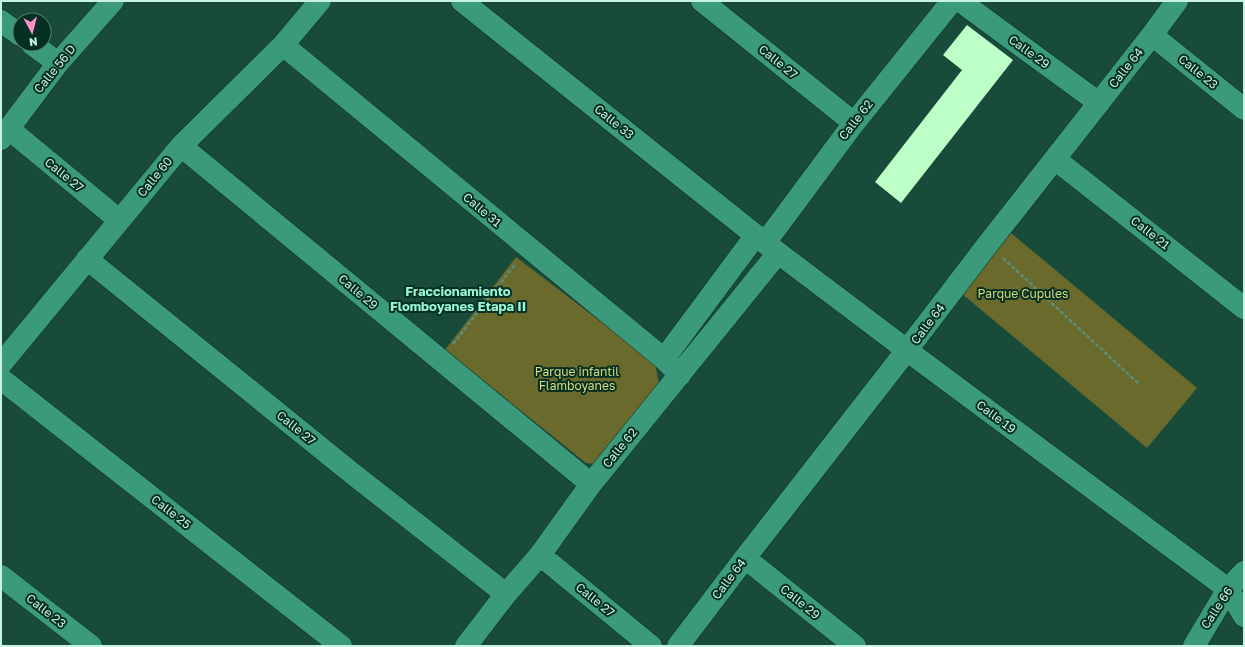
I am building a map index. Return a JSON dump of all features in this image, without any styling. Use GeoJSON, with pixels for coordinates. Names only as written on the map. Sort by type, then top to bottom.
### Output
{"type":"FeatureCollection","features":[{"type":"Feature","properties":{"kind":"street","name":"Calle 56 D"},"geometry":{"type":"LineString","coordinates":[[5,134],[58,63],[113,1]]}},
{"type":"Feature","properties":{"kind":"street","name":"Calle 60"},"geometry":{"type":"LineString","coordinates":[[1,364],[181,146],[283,45],[320,1]]}},
{"type":"Feature","properties":{"kind":"street","name":"Calle 33"},"geometry":{"type":"LineString","coordinates":[[462,1],[766,244]]}},
{"type":"Feature","properties":{"kind":"street","name":"Calle 27"},"geometry":{"type":"LineString","coordinates":[[702,1],[854,123]]}},
{"type":"Feature","properties":{"kind":"street","name":"Calle 62"},"geometry":{"type":"LineString","coordinates":[[466,646],[506,594],[540,555],[591,484],[680,375],[766,244],[854,123],[952,1]]}},
{"type":"Feature","properties":{"kind":"street","name":"Calle 29"},"geometry":{"type":"LineString","coordinates":[[960,1],[1099,103]]}},
{"type":"Feature","properties":{"kind":"street","name":"Calle 64"},"geometry":{"type":"LineString","coordinates":[[678,646],[1177,1]]}},
{"type":"Feature","properties":{"kind":"street"},"geometry":{"type":"LineString","coordinates":[[1,21],[12,29]]}},
{"type":"Feature","properties":{"kind":"street","name":"Calle 23"},"geometry":{"type":"LineString","coordinates":[[1152,35],[1244,109]]}},
{"type":"Feature","properties":{"kind":"street","name":"Calle 31"},"geometry":{"type":"LineString","coordinates":[[283,45],[664,359],[680,375]]}},
{"type":"Feature","properties":{"kind":"street"},"geometry":{"type":"LineString","coordinates":[[43,52],[58,63]]}},
{"type":"Feature","properties":{"kind":"street","name":"Calle 27"},"geometry":{"type":"LineString","coordinates":[[5,134],[119,220]]}},
{"type":"Feature","properties":{"kind":"street","name":"Calle 29"},"geometry":{"type":"LineString","coordinates":[[181,146],[591,484]]}},
{"type":"Feature","properties":{"kind":"street","name":"Calle 21"},"geometry":{"type":"LineString","coordinates":[[1055,159],[1244,308]]}},
{"type":"Feature","properties":{"kind":"street","name":"Calle 62"},"geometry":{"type":"LineString","coordinates":[[664,359],[766,244]]}},
{"type":"Feature","properties":{"kind":"street","name":"Calle 19"},"geometry":{"type":"LineString","coordinates":[[766,244],[1228,589]]}},
{"type":"Feature","properties":{"kind":"street","name":"Calle 27"},"geometry":{"type":"LineString","coordinates":[[87,260],[506,594]]}},
{"type":"Feature","properties":{"kind":"street","name":"Calle 25"},"geometry":{"type":"LineString","coordinates":[[1,379],[341,646]]}},
{"type":"Feature","properties":{"kind":"street","name":"Calle 27"},"geometry":{"type":"LineString","coordinates":[[540,555],[651,646]]}},
{"type":"Feature","properties":{"kind":"street","name":"Calle 29"},"geometry":{"type":"LineString","coordinates":[[745,558],[854,646]]}},
{"type":"Feature","properties":{"kind":"street","name":"Calle 66"},"geometry":{"type":"LineString","coordinates":[[1194,646],[1228,589],[1244,572]]}},
{"type":"Feature","properties":{"kind":"street","name":"Calle 23"},"geometry":{"type":"LineString","coordinates":[[1,576],[91,646]]}},
{"type":"Feature","properties":{"kind":"street"},"geometry":{"type":"LineString","coordinates":[[1228,589],[1244,616]]}},
{"type":"Feature","properties":{"kind":"path"},"geometry":{"type":"LineString","coordinates":[[988,244],[1139,384]]}},
{"type":"Feature","properties":{"kind":"path"},"geometry":{"type":"LineString","coordinates":[[441,360],[528,248]]}},
{"type":"Feature","properties":{"kind":"green space","name":"Parque Cupules"},"geometry":{"type":"Polygon","coordinates":[[[1011,233],[1197,388],[1147,448],[961,293],[1011,233]]]}},
{"type":"Feature","properties":{"kind":"green space","name":"Parque infantil Flamboyanes"},"geometry":{"type":"Polygon","coordinates":[[[516,257],[655,363],[660,389],[597,464],[586,463],[445,350],[516,257]]]}},
{"type":"Feature","properties":{"kind":"building"},"geometry":{"type":"Polygon","coordinates":[[[967,25],[1013,60],[901,203],[875,182],[962,70],[943,55],[967,25]]]}},
{"type":"Feature","properties":{"kind":"district","name":"Fraccionamiento Flomboyanes Etapa II"},"geometry":{"type":"Point","coordinates":[458,298]}}]}
